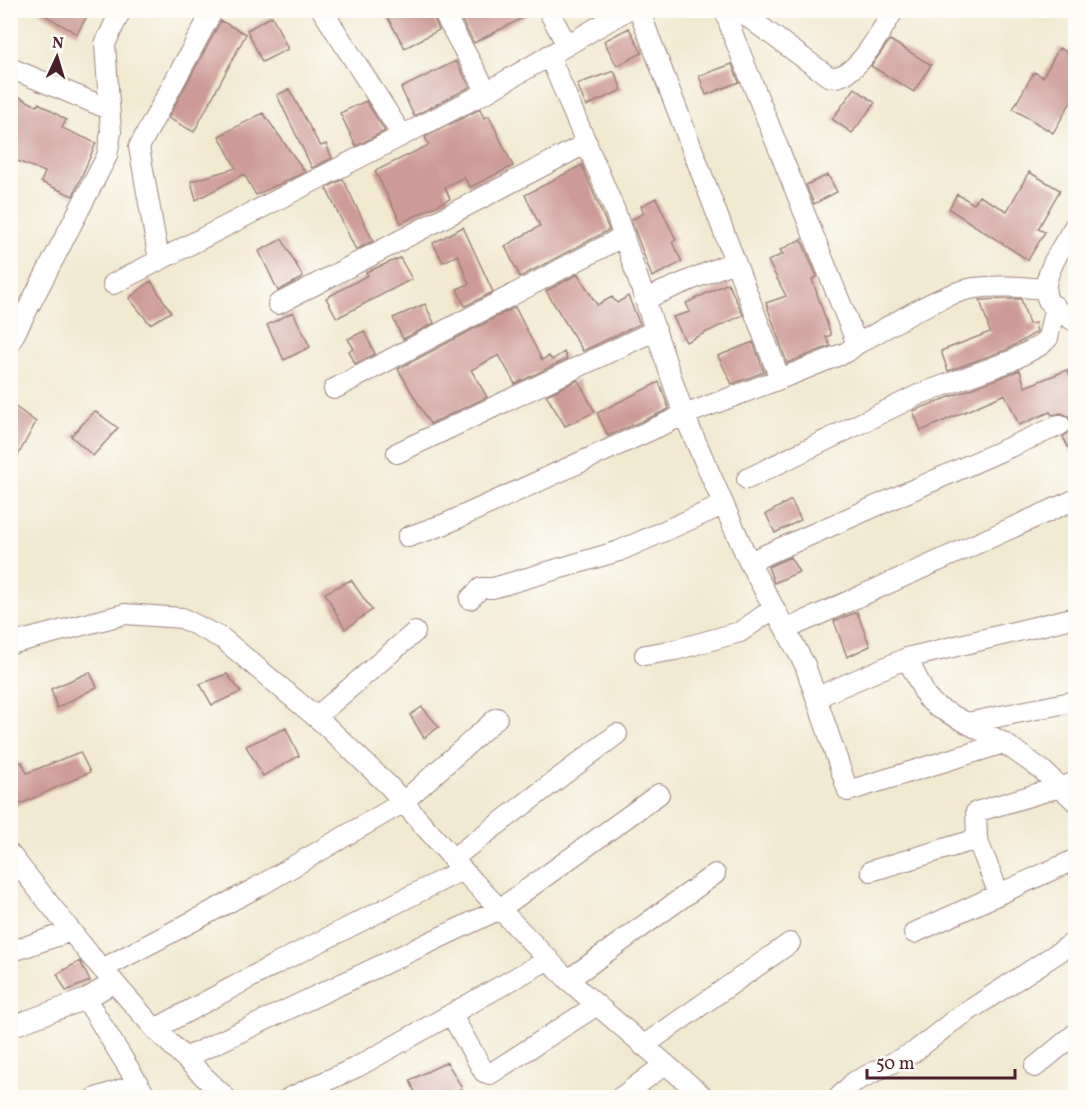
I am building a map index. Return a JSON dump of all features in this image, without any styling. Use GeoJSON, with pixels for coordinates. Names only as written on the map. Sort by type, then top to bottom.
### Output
{"type":"FeatureCollection","features":[{"type":"Feature","properties":{"kind":"street"},"geometry":{"type":"LineString","coordinates":[[10,343],[107,156],[111,132],[105,44],[121,10]]}},
{"type":"Feature","properties":{"kind":"street"},"geometry":{"type":"LineString","coordinates":[[159,260],[139,147],[213,10]]}},
{"type":"Feature","properties":{"kind":"street"},"geometry":{"type":"LineString","coordinates":[[322,10],[402,135]]}},
{"type":"Feature","properties":{"kind":"street"},"geometry":{"type":"LineString","coordinates":[[442,10],[487,92]]}},
{"type":"Feature","properties":{"kind":"street"},"geometry":{"type":"LineString","coordinates":[[548,10],[567,45]]}},
{"type":"Feature","properties":{"kind":"street"},"geometry":{"type":"LineString","coordinates":[[113,284],[487,92],[627,10]]}},
{"type":"Feature","properties":{"kind":"street"},"geometry":{"type":"LineString","coordinates":[[639,10],[733,262],[780,379]]}},
{"type":"Feature","properties":{"kind":"street"},"geometry":{"type":"LineString","coordinates":[[725,10],[857,344]]}},
{"type":"Feature","properties":{"kind":"street"},"geometry":{"type":"LineString","coordinates":[[738,10],[828,76],[835,78],[844,77],[860,61],[894,10]]}},
{"type":"Feature","properties":{"kind":"street"},"geometry":{"type":"LineString","coordinates":[[549,55],[624,236],[684,415],[749,562],[773,609],[787,629],[817,698],[848,791],[1004,743]]}},
{"type":"Feature","properties":{"kind":"street"},"geometry":{"type":"LineString","coordinates":[[10,68],[109,110]]}},
{"type":"Feature","properties":{"kind":"street"},"geometry":{"type":"LineString","coordinates":[[278,304],[587,143]]}},
{"type":"Feature","properties":{"kind":"street"},"geometry":{"type":"LineString","coordinates":[[1076,224],[1051,268],[1045,288],[1049,302],[1076,322]]}},
{"type":"Feature","properties":{"kind":"street"},"geometry":{"type":"LineString","coordinates":[[334,389],[624,236]]}},
{"type":"Feature","properties":{"kind":"street"},"geometry":{"type":"LineString","coordinates":[[645,298],[733,262]]}},
{"type":"Feature","properties":{"kind":"street"},"geometry":{"type":"LineString","coordinates":[[408,537],[445,524],[684,415],[847,352],[857,344],[953,295],[973,288],[1014,286],[1045,288]]}},
{"type":"Feature","properties":{"kind":"street"},"geometry":{"type":"LineString","coordinates":[[747,479],[920,394],[1011,361],[1041,345],[1047,338],[1055,306]]}},
{"type":"Feature","properties":{"kind":"street"},"geometry":{"type":"LineString","coordinates":[[397,453],[656,330]]}},
{"type":"Feature","properties":{"kind":"street"},"geometry":{"type":"LineString","coordinates":[[749,562],[1060,425]]}},
{"type":"Feature","properties":{"kind":"street"},"geometry":{"type":"LineString","coordinates":[[787,629],[1076,498]]}},
{"type":"Feature","properties":{"kind":"street"},"geometry":{"type":"LineString","coordinates":[[470,599],[481,588],[493,588],[619,551],[723,505]]}},
{"type":"Feature","properties":{"kind":"street"},"geometry":{"type":"LineString","coordinates":[[645,655],[675,650],[740,632],[773,609]]}},
{"type":"Feature","properties":{"kind":"street"},"geometry":{"type":"LineString","coordinates":[[10,644],[125,614],[182,618],[223,639],[316,717],[389,786],[457,864],[568,980],[705,1098]]}},
{"type":"Feature","properties":{"kind":"street"},"geometry":{"type":"LineString","coordinates":[[817,698],[907,658],[1076,616]]}},
{"type":"Feature","properties":{"kind":"street"},"geometry":{"type":"LineString","coordinates":[[316,717],[415,632]]}},
{"type":"Feature","properties":{"kind":"street"},"geometry":{"type":"LineString","coordinates":[[907,658],[927,698],[937,706],[1004,743],[1067,785],[1076,802]]}},
{"type":"Feature","properties":{"kind":"street"},"geometry":{"type":"LineString","coordinates":[[967,723],[1076,700]]}},
{"type":"Feature","properties":{"kind":"street"},"geometry":{"type":"LineString","coordinates":[[10,1027],[86,999],[108,976],[402,803],[497,718]]}},
{"type":"Feature","properties":{"kind":"street"},"geometry":{"type":"LineString","coordinates":[[155,1029],[457,864],[617,734]]}},
{"type":"Feature","properties":{"kind":"street"},"geometry":{"type":"LineString","coordinates":[[999,894],[977,838],[976,812],[1067,785]]}},
{"type":"Feature","properties":{"kind":"street"},"geometry":{"type":"LineString","coordinates":[[185,1058],[500,909],[659,794]]}},
{"type":"Feature","properties":{"kind":"street"},"geometry":{"type":"LineString","coordinates":[[871,871],[977,838]]}},
{"type":"Feature","properties":{"kind":"street"},"geometry":{"type":"LineString","coordinates":[[11,854],[108,976],[155,1029],[226,1098]]}},
{"type":"Feature","properties":{"kind":"street"},"geometry":{"type":"LineString","coordinates":[[914,933],[1076,859]]}},
{"type":"Feature","properties":{"kind":"street"},"geometry":{"type":"LineString","coordinates":[[568,980],[715,874]]}},
{"type":"Feature","properties":{"kind":"street"},"geometry":{"type":"LineString","coordinates":[[10,952],[71,931]]}},
{"type":"Feature","properties":{"kind":"street"},"geometry":{"type":"LineString","coordinates":[[838,1098],[854,1082],[914,1052],[954,1021],[1076,941]]}},
{"type":"Feature","properties":{"kind":"street"},"geometry":{"type":"LineString","coordinates":[[643,1046],[790,943]]}},
{"type":"Feature","properties":{"kind":"street"},"geometry":{"type":"LineString","coordinates":[[289,1098],[357,1067],[549,959]]}},
{"type":"Feature","properties":{"kind":"street"},"geometry":{"type":"LineString","coordinates":[[86,999],[142,1091],[96,1098]]}},
{"type":"Feature","properties":{"kind":"street"},"geometry":{"type":"LineString","coordinates":[[451,1014],[484,1072],[490,1074],[597,1005]]}},
{"type":"Feature","properties":{"kind":"street"},"geometry":{"type":"LineString","coordinates":[[1035,1067],[1076,1033]]}},
{"type":"Feature","properties":{"kind":"street"},"geometry":{"type":"LineString","coordinates":[[620,1098],[664,1065]]}},
{"type":"Feature","properties":{"kind":"building"},"geometry":{"type":"Polygon","coordinates":[[[36,10],[90,10],[77,34],[36,10]]]}},
{"type":"Feature","properties":{"kind":"building"},"geometry":{"type":"Polygon","coordinates":[[[383,10],[430,10],[439,30],[405,48],[383,10]]]}},
{"type":"Feature","properties":{"kind":"building"},"geometry":{"type":"Polygon","coordinates":[[[456,10],[536,10],[536,11],[474,43],[456,10]]]}},
{"type":"Feature","properties":{"kind":"building"},"geometry":{"type":"Polygon","coordinates":[[[272,16],[288,49],[262,62],[247,30],[272,16]]]}},
{"type":"Feature","properties":{"kind":"building"},"geometry":{"type":"Polygon","coordinates":[[[221,21],[246,34],[194,132],[168,118],[221,21]]]}},
{"type":"Feature","properties":{"kind":"building"},"geometry":{"type":"Polygon","coordinates":[[[629,28],[642,53],[617,66],[604,41],[629,28]]]}},
{"type":"Feature","properties":{"kind":"building"},"geometry":{"type":"Polygon","coordinates":[[[890,40],[931,65],[914,92],[871,66],[890,40]]]}},
{"type":"Feature","properties":{"kind":"building"},"geometry":{"type":"Polygon","coordinates":[[[1059,48],[1076,57],[1076,93],[1053,133],[1013,109],[1034,72],[1043,77],[1059,48]]]}},
{"type":"Feature","properties":{"kind":"building"},"geometry":{"type":"Polygon","coordinates":[[[456,61],[470,87],[414,116],[401,88],[456,61]]]}},
{"type":"Feature","properties":{"kind":"building"},"geometry":{"type":"Polygon","coordinates":[[[732,64],[739,82],[706,95],[699,76],[732,64]]]}},
{"type":"Feature","properties":{"kind":"building"},"geometry":{"type":"Polygon","coordinates":[[[614,71],[622,90],[586,106],[577,84],[614,71]]]}},
{"type":"Feature","properties":{"kind":"building"},"geometry":{"type":"Polygon","coordinates":[[[855,88],[875,103],[852,133],[832,119],[855,88]]]}},
{"type":"Feature","properties":{"kind":"building"},"geometry":{"type":"Polygon","coordinates":[[[289,89],[318,142],[321,146],[326,144],[332,158],[312,168],[277,95],[289,89]]]}},
{"type":"Feature","properties":{"kind":"building"},"geometry":{"type":"Polygon","coordinates":[[[10,92],[37,106],[39,103],[66,120],[62,128],[96,143],[73,196],[41,182],[45,172],[10,158],[10,92]]]}},
{"type":"Feature","properties":{"kind":"building"},"geometry":{"type":"Polygon","coordinates":[[[366,101],[385,131],[356,146],[340,113],[366,101]]]}},
{"type":"Feature","properties":{"kind":"building"},"geometry":{"type":"Polygon","coordinates":[[[480,109],[484,118],[489,116],[513,166],[470,187],[464,177],[445,187],[450,199],[401,223],[375,171],[429,145],[425,137],[480,109]]]}},
{"type":"Feature","properties":{"kind":"building"},"geometry":{"type":"Polygon","coordinates":[[[263,113],[305,172],[256,195],[244,174],[196,200],[191,181],[236,168],[219,136],[263,113]]]}},
{"type":"Feature","properties":{"kind":"building"},"geometry":{"type":"Polygon","coordinates":[[[582,165],[609,230],[520,277],[505,246],[540,226],[525,195],[582,165]]]}},
{"type":"Feature","properties":{"kind":"building"},"geometry":{"type":"Polygon","coordinates":[[[1029,172],[1060,190],[1038,229],[1045,232],[1028,260],[949,209],[957,194],[974,204],[979,196],[1007,211],[1029,172]]]}},
{"type":"Feature","properties":{"kind":"building"},"geometry":{"type":"Polygon","coordinates":[[[828,175],[837,192],[814,204],[806,185],[828,175]]]}},
{"type":"Feature","properties":{"kind":"building"},"geometry":{"type":"Polygon","coordinates":[[[343,179],[373,241],[356,250],[326,188],[343,179]]]}},
{"type":"Feature","properties":{"kind":"building"},"geometry":{"type":"Polygon","coordinates":[[[656,198],[676,240],[672,242],[682,262],[652,277],[631,220],[644,213],[641,206],[656,198]]]}},
{"type":"Feature","properties":{"kind":"building"},"geometry":{"type":"Polygon","coordinates":[[[463,227],[493,292],[465,306],[457,289],[469,284],[458,255],[443,262],[433,243],[463,227]]]}},
{"type":"Feature","properties":{"kind":"building"},"geometry":{"type":"Polygon","coordinates":[[[282,239],[303,277],[278,291],[259,251],[282,239]]]}},
{"type":"Feature","properties":{"kind":"building"},"geometry":{"type":"Polygon","coordinates":[[[801,239],[817,277],[812,279],[831,335],[826,337],[830,346],[787,363],[766,303],[786,296],[768,261],[783,254],[780,250],[801,239]]]}},
{"type":"Feature","properties":{"kind":"building"},"geometry":{"type":"Polygon","coordinates":[[[400,258],[412,279],[337,318],[326,298],[368,275],[366,272],[400,258]]]}},
{"type":"Feature","properties":{"kind":"building"},"geometry":{"type":"Polygon","coordinates":[[[578,274],[597,305],[612,297],[617,303],[628,296],[640,324],[583,351],[546,291],[578,274]]]}},
{"type":"Feature","properties":{"kind":"building"},"geometry":{"type":"Polygon","coordinates":[[[151,281],[171,312],[150,324],[129,298],[151,281]]]}},
{"type":"Feature","properties":{"kind":"building"},"geometry":{"type":"Polygon","coordinates":[[[728,283],[743,315],[686,342],[673,317],[690,312],[686,303],[728,283]]]}},
{"type":"Feature","properties":{"kind":"building"},"geometry":{"type":"Polygon","coordinates":[[[1021,299],[1029,324],[1035,323],[1037,332],[1006,350],[948,371],[941,351],[990,332],[980,300],[1021,299]]]}},
{"type":"Feature","properties":{"kind":"building"},"geometry":{"type":"Polygon","coordinates":[[[425,304],[434,323],[403,339],[393,318],[425,304]]]}},
{"type":"Feature","properties":{"kind":"building"},"geometry":{"type":"Polygon","coordinates":[[[515,307],[542,360],[549,356],[552,360],[564,352],[567,359],[515,384],[499,355],[471,370],[487,397],[430,424],[398,369],[515,307]]]}},
{"type":"Feature","properties":{"kind":"building"},"geometry":{"type":"Polygon","coordinates":[[[293,312],[310,347],[284,360],[267,325],[293,312]]]}},
{"type":"Feature","properties":{"kind":"building"},"geometry":{"type":"Polygon","coordinates":[[[364,331],[375,354],[355,364],[349,351],[354,349],[348,339],[364,331]]]}},
{"type":"Feature","properties":{"kind":"building"},"geometry":{"type":"Polygon","coordinates":[[[753,342],[764,372],[732,384],[718,356],[753,342]]]}},
{"type":"Feature","properties":{"kind":"building"},"geometry":{"type":"Polygon","coordinates":[[[1020,370],[1025,387],[1067,370],[1076,389],[1076,463],[1063,437],[1072,427],[1068,416],[1061,413],[1052,415],[1050,412],[1019,425],[1005,394],[921,431],[913,411],[1020,370]]]}},
{"type":"Feature","properties":{"kind":"building"},"geometry":{"type":"Polygon","coordinates":[[[578,380],[595,412],[565,426],[546,395],[578,380]]]}},
{"type":"Feature","properties":{"kind":"building"},"geometry":{"type":"Polygon","coordinates":[[[659,382],[669,409],[608,436],[597,413],[659,382]]]}},
{"type":"Feature","properties":{"kind":"building"},"geometry":{"type":"Polygon","coordinates":[[[10,403],[36,422],[10,470],[10,403]]]}},
{"type":"Feature","properties":{"kind":"building"},"geometry":{"type":"Polygon","coordinates":[[[95,411],[118,428],[93,456],[71,436],[95,411]]]}},
{"type":"Feature","properties":{"kind":"building"},"geometry":{"type":"Polygon","coordinates":[[[791,500],[801,520],[775,533],[766,514],[791,500]]]}},
{"type":"Feature","properties":{"kind":"building"},"geometry":{"type":"Polygon","coordinates":[[[790,557],[799,572],[774,583],[768,567],[790,557]]]}},
{"type":"Feature","properties":{"kind":"building"},"geometry":{"type":"Polygon","coordinates":[[[351,580],[372,610],[345,629],[325,593],[351,580]]]}},
{"type":"Feature","properties":{"kind":"building"},"geometry":{"type":"Polygon","coordinates":[[[857,612],[870,646],[847,657],[834,621],[857,612]]]}},
{"type":"Feature","properties":{"kind":"building"},"geometry":{"type":"Polygon","coordinates":[[[90,672],[97,687],[57,708],[51,689],[90,672]]]}},
{"type":"Feature","properties":{"kind":"building"},"geometry":{"type":"Polygon","coordinates":[[[227,674],[241,692],[212,705],[200,684],[227,674]]]}},
{"type":"Feature","properties":{"kind":"building"},"geometry":{"type":"Polygon","coordinates":[[[422,707],[439,727],[424,738],[410,715],[422,707]]]}},
{"type":"Feature","properties":{"kind":"building"},"geometry":{"type":"Polygon","coordinates":[[[286,728],[299,756],[263,776],[246,746],[286,728]]]}},
{"type":"Feature","properties":{"kind":"building"},"geometry":{"type":"Polygon","coordinates":[[[80,752],[90,772],[10,809],[10,766],[22,762],[27,773],[80,752]]]}},
{"type":"Feature","properties":{"kind":"building"},"geometry":{"type":"Polygon","coordinates":[[[80,961],[90,981],[66,991],[57,974],[80,961]]]}},
{"type":"Feature","properties":{"kind":"building"},"geometry":{"type":"Polygon","coordinates":[[[447,1062],[462,1088],[441,1098],[417,1098],[410,1080],[447,1062]]]}}]}
